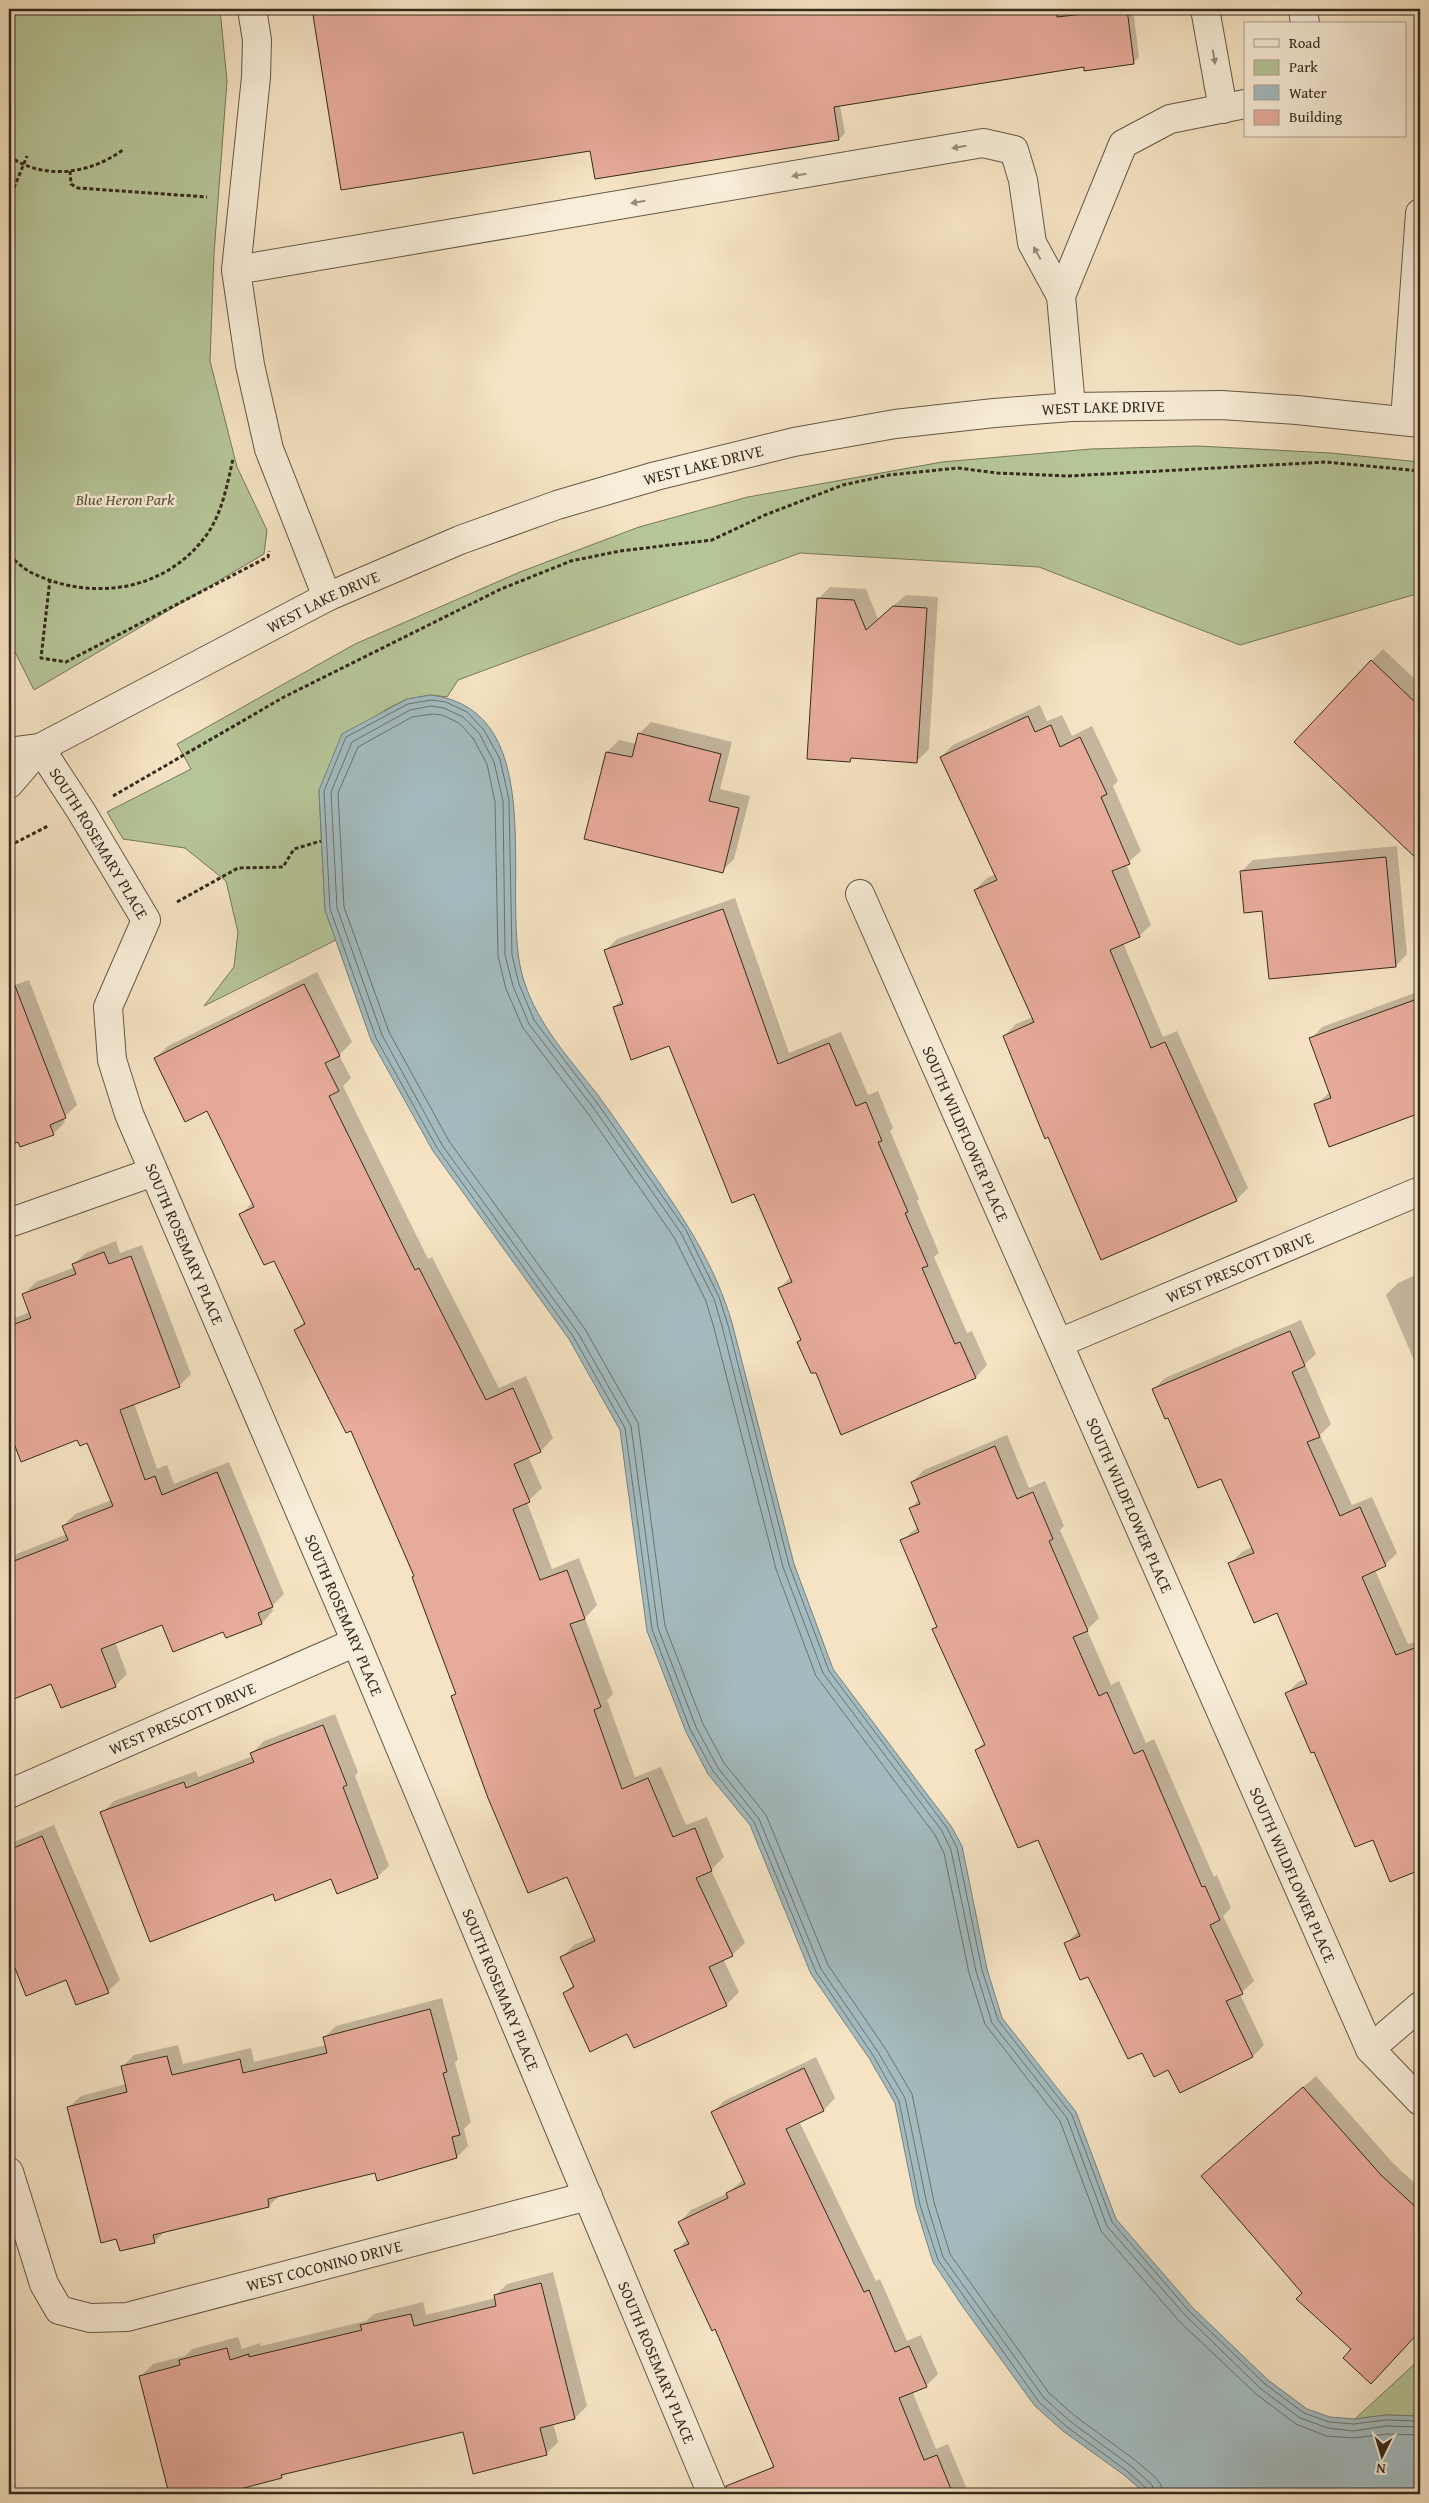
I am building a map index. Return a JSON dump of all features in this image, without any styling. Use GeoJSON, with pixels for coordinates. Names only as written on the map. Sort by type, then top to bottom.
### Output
{"type":"FeatureCollection","features":[{"type":"Feature","properties":{"kind":"street"},"geometry":{"type":"LineString","coordinates":[[252,9],[257,40],[256,77],[236,270],[250,364],[270,449],[326,597]]}},
{"type":"Feature","properties":{"kind":"street"},"geometry":{"type":"LineString","coordinates":[[1062,296],[1123,144],[1170,120],[1234,107],[1206,9]]}},
{"type":"Feature","properties":{"kind":"street"},"geometry":{"type":"LineString","coordinates":[[1303,9],[1305,22]]}},
{"type":"Feature","properties":{"kind":"street"},"geometry":{"type":"LineString","coordinates":[[236,270],[983,143],[1014,150],[1024,180],[1032,243],[1062,296],[1071,407]]}},
{"type":"Feature","properties":{"kind":"street"},"geometry":{"type":"LineString","coordinates":[[1413,422],[1420,213]]}},
{"type":"Feature","properties":{"kind":"street","name":"WEST LAKE DRIVE"},"geometry":{"type":"LineString","coordinates":[[9,752],[40,748],[326,597],[460,540],[556,505],[656,476],[794,442],[886,426],[994,413],[1071,407],[1221,405],[1297,410],[1413,422]]}},
{"type":"Feature","properties":{"kind":"street","name":"WEST LAKE DRIVE"},"geometry":{"type":"LineString","coordinates":[[9,784],[40,748]]}},
{"type":"Feature","properties":{"kind":"street","name":"SOUTH ROSEMARY PLACE"},"geometry":{"type":"LineString","coordinates":[[40,748],[81,811],[146,920],[108,1007],[112,1060],[129,1114],[356,1642],[712,2494]]}},
{"type":"Feature","properties":{"kind":"street","name":"SOUTH WILDFLOWER PLACE"},"geometry":{"type":"LineString","coordinates":[[860,894],[1060,1343],[1370,2049],[1420,2101]]}},
{"type":"Feature","properties":{"kind":"street"},"geometry":{"type":"LineString","coordinates":[[9,1222],[153,1172]]}},
{"type":"Feature","properties":{"kind":"street","name":"WEST PRESCOTT DRIVE"},"geometry":{"type":"LineString","coordinates":[[1060,1343],[1420,1192]]}},
{"type":"Feature","properties":{"kind":"street","name":"WEST PRESCOTT DRIVE"},"geometry":{"type":"LineString","coordinates":[[9,1794],[356,1642]]}},
{"type":"Feature","properties":{"kind":"street"},"geometry":{"type":"LineString","coordinates":[[1370,2049],[1420,2006]]}},
{"type":"Feature","properties":{"kind":"street","name":"WEST COCONINO DRIVE"},"geometry":{"type":"LineString","coordinates":[[9,2172],[44,2284],[59,2310],[90,2318],[127,2317],[588,2196]]}},
{"type":"Feature","properties":{"kind":"path"},"geometry":{"type":"LineString","coordinates":[[9,156],[23,167],[51,172],[70,171],[108,161],[124,149]]}},
{"type":"Feature","properties":{"kind":"path"},"geometry":{"type":"LineString","coordinates":[[9,200],[27,156]]}},
{"type":"Feature","properties":{"kind":"path"},"geometry":{"type":"LineString","coordinates":[[70,171],[71,184],[78,188],[214,198]]}},
{"type":"Feature","properties":{"kind":"path"},"geometry":{"type":"LineString","coordinates":[[9,556],[30,572],[80,588],[112,590],[146,580],[176,565],[190,554],[206,536],[225,496],[234,455]]}},
{"type":"Feature","properties":{"kind":"path"},"geometry":{"type":"LineString","coordinates":[[9,846],[109,798],[284,696],[501,589],[571,561],[620,551],[712,540],[765,515],[842,485],[889,476],[958,468],[997,473],[1068,476],[1326,462],[1420,471]]}},
{"type":"Feature","properties":{"kind":"path"},"geometry":{"type":"LineString","coordinates":[[50,579],[41,658],[66,662],[268,558],[270,543]]}},
{"type":"Feature","properties":{"kind":"path"},"geometry":{"type":"LineString","coordinates":[[146,920],[238,868],[283,867],[294,849],[321,841]]}},
{"type":"Feature","properties":{"kind":"green space","name":"Blue Heron Park"},"geometry":{"type":"Polygon","coordinates":[[[9,9],[220,9],[227,81],[214,254],[210,361],[237,467],[267,530],[264,554],[34,690],[9,640],[9,9]]]}},
{"type":"Feature","properties":{"kind":"green space"},"geometry":{"type":"Polygon","coordinates":[[[1198,446],[1330,453],[1420,462],[1420,593],[1240,645],[1039,567],[800,553],[458,680],[447,697],[431,695],[407,699],[385,710],[319,790],[325,910],[336,940],[204,1006],[234,967],[238,932],[226,881],[185,848],[123,839],[107,812],[191,769],[177,744],[355,644],[520,572],[639,527],[748,497],[942,462],[1091,449],[1198,446]]]}},
{"type":"Feature","properties":{"kind":"green space"},"geometry":{"type":"Polygon","coordinates":[[[1420,2359],[1420,2416],[1385,2415],[1355,2419],[1420,2359]]]}},
{"type":"Feature","properties":{"kind":"water"},"geometry":{"type":"Polygon","coordinates":[[[431,695],[470,709],[494,735],[508,771],[514,814],[517,946],[524,981],[530,997],[555,1040],[604,1103],[674,1205],[697,1242],[717,1281],[732,1323],[794,1564],[833,1669],[951,1826],[962,1846],[987,1969],[1002,2018],[1076,2112],[1116,2219],[1192,2307],[1268,2380],[1307,2409],[1330,2417],[1355,2419],[1385,2415],[1420,2416],[1420,2494],[1146,2494],[1124,2475],[1063,2431],[1035,2406],[963,2307],[933,2262],[916,2207],[895,2103],[869,2058],[811,1974],[750,1825],[708,1774],[686,1732],[647,1631],[620,1430],[569,1339],[433,1151],[371,1040],[325,910],[319,790],[342,734],[407,699],[431,695]]]}},
{"type":"Feature","properties":{"kind":"building"},"geometry":{"type":"Polygon","coordinates":[[[312,9],[1056,9],[1057,17],[1127,9],[1134,64],[1084,71],[1084,67],[834,107],[839,140],[595,179],[590,151],[341,190],[312,9]]]}},
{"type":"Feature","properties":{"kind":"building"},"geometry":{"type":"Polygon","coordinates":[[[817,598],[854,600],[866,630],[893,606],[927,608],[917,763],[851,758],[850,762],[807,759],[817,598]]]}},
{"type":"Feature","properties":{"kind":"building"},"geometry":{"type":"Polygon","coordinates":[[[1371,660],[1420,707],[1420,862],[1294,742],[1371,660]]]}},
{"type":"Feature","properties":{"kind":"building"},"geometry":{"type":"Polygon","coordinates":[[[1028,716],[1035,732],[1051,725],[1060,747],[1080,737],[1107,794],[1101,797],[1130,864],[1112,871],[1140,937],[1110,950],[1151,1048],[1165,1042],[1237,1201],[1101,1260],[1048,1137],[1045,1139],[1003,1036],[1034,1022],[974,890],[997,880],[940,757],[1028,716]]]}},
{"type":"Feature","properties":{"kind":"building"},"geometry":{"type":"Polygon","coordinates":[[[638,733],[721,754],[709,801],[739,808],[723,873],[584,839],[606,752],[632,757],[638,733]]]}},
{"type":"Feature","properties":{"kind":"building"},"geometry":{"type":"Polygon","coordinates":[[[1386,857],[1396,967],[1269,979],[1262,911],[1244,913],[1240,871],[1386,857]]]}},
{"type":"Feature","properties":{"kind":"building"},"geometry":{"type":"Polygon","coordinates":[[[723,909],[778,1064],[829,1043],[856,1106],[866,1102],[882,1141],[878,1142],[908,1212],[905,1213],[928,1266],[922,1268],[955,1344],[960,1342],[976,1378],[841,1435],[816,1373],[811,1373],[797,1342],[801,1340],[778,1288],[792,1282],[754,1194],[732,1203],[669,1046],[631,1060],[613,1007],[623,1004],[604,950],[723,909]]]}},
{"type":"Feature","properties":{"kind":"building"},"geometry":{"type":"Polygon","coordinates":[[[9,978],[12,978],[66,1118],[50,1125],[54,1135],[20,1147],[18,1142],[9,1146],[9,978]]]}},
{"type":"Feature","properties":{"kind":"building"},"geometry":{"type":"Polygon","coordinates":[[[304,984],[340,1056],[325,1063],[339,1091],[329,1096],[415,1270],[419,1268],[486,1400],[513,1388],[541,1452],[514,1464],[530,1502],[513,1509],[540,1580],[567,1570],[585,1619],[570,1624],[601,1707],[594,1710],[622,1789],[648,1778],[673,1837],[695,1828],[712,1871],[696,1878],[733,1956],[709,1967],[727,2006],[634,2048],[627,2034],[590,2052],[563,1993],[574,1987],[560,1957],[595,1941],[567,1877],[528,1893],[488,1798],[451,1696],[456,1694],[412,1577],[414,1576],[351,1431],[346,1433],[294,1330],[305,1324],[274,1261],[264,1265],[239,1214],[254,1207],[207,1111],[185,1122],[154,1058],[304,984]]]}},
{"type":"Feature","properties":{"kind":"building"},"geometry":{"type":"Polygon","coordinates":[[[1420,998],[1420,1113],[1329,1147],[1314,1104],[1331,1098],[1309,1038],[1420,998]]]}},
{"type":"Feature","properties":{"kind":"building"},"geometry":{"type":"Polygon","coordinates":[[[104,1252],[109,1264],[131,1256],[180,1387],[120,1410],[145,1480],[155,1476],[162,1495],[217,1472],[273,1607],[258,1613],[262,1624],[226,1638],[223,1632],[173,1652],[162,1625],[101,1649],[116,1687],[61,1708],[51,1684],[9,1701],[9,1563],[68,1540],[62,1526],[113,1506],[87,1443],[80,1446],[77,1440],[21,1462],[9,1430],[9,1326],[31,1318],[22,1294],[76,1274],[72,1264],[104,1252]]]}},
{"type":"Feature","properties":{"kind":"building"},"geometry":{"type":"Polygon","coordinates":[[[1290,1331],[1305,1366],[1292,1372],[1320,1437],[1307,1442],[1340,1516],[1360,1507],[1386,1566],[1362,1577],[1396,1655],[1420,1646],[1420,1870],[1390,1882],[1373,1840],[1355,1847],[1314,1752],[1311,1753],[1285,1693],[1307,1684],[1277,1613],[1254,1623],[1228,1563],[1254,1553],[1221,1479],[1198,1488],[1168,1418],[1165,1419],[1152,1389],[1290,1331]]]}},
{"type":"Feature","properties":{"kind":"building"},"geometry":{"type":"Polygon","coordinates":[[[995,1446],[1017,1499],[1033,1492],[1053,1539],[1049,1541],[1088,1631],[1073,1637],[1099,1696],[1107,1692],[1134,1754],[1143,1750],[1202,1887],[1205,1886],[1220,1920],[1210,1925],[1243,1994],[1226,2001],[1253,2057],[1180,2093],[1168,2070],[1154,2077],[1142,2053],[1128,2059],[1088,1977],[1080,1980],[1064,1943],[1080,1936],[1038,1840],[1018,1848],[975,1750],[985,1745],[932,1629],[937,1627],[900,1540],[919,1532],[909,1508],[920,1504],[911,1482],[995,1446]]]}},
{"type":"Feature","properties":{"kind":"building"},"geometry":{"type":"Polygon","coordinates":[[[323,1725],[347,1785],[343,1787],[378,1878],[337,1894],[331,1879],[275,1901],[273,1894],[150,1942],[100,1812],[184,1782],[186,1788],[254,1762],[250,1753],[323,1725]]]}},
{"type":"Feature","properties":{"kind":"building"},"geometry":{"type":"Polygon","coordinates":[[[42,1836],[109,1993],[76,2005],[66,1980],[26,1996],[9,1953],[9,1850],[42,1836]]]}},
{"type":"Feature","properties":{"kind":"building"},"geometry":{"type":"Polygon","coordinates":[[[430,2009],[447,2072],[443,2073],[460,2135],[452,2137],[457,2158],[377,2181],[375,2173],[268,2199],[269,2207],[153,2235],[155,2243],[120,2251],[116,2239],[101,2243],[67,2107],[127,2092],[121,2066],[167,2056],[172,2075],[240,2059],[243,2073],[327,2053],[323,2037],[430,2009]]]}},
{"type":"Feature","properties":{"kind":"building"},"geometry":{"type":"Polygon","coordinates":[[[804,2068],[824,2111],[786,2129],[864,2292],[869,2290],[895,2352],[909,2346],[927,2387],[899,2398],[924,2460],[937,2455],[953,2494],[727,2494],[726,2486],[774,2467],[715,2329],[712,2331],[674,2250],[689,2244],[678,2222],[728,2198],[726,2193],[745,2184],[711,2112],[804,2068]]]}},
{"type":"Feature","properties":{"kind":"building"},"geometry":{"type":"Polygon","coordinates":[[[1303,2087],[1381,2175],[1420,2211],[1420,2331],[1371,2384],[1343,2358],[1351,2349],[1296,2299],[1302,2293],[1201,2176],[1303,2087]]]}},
{"type":"Feature","properties":{"kind":"building"},"geometry":{"type":"Polygon","coordinates":[[[541,2283],[575,2419],[540,2428],[547,2455],[473,2474],[463,2432],[281,2475],[282,2478],[221,2494],[169,2494],[139,2376],[180,2365],[179,2360],[227,2348],[230,2360],[249,2354],[249,2357],[362,2330],[360,2325],[411,2314],[414,2326],[496,2306],[494,2295],[541,2283]]]}}]}
